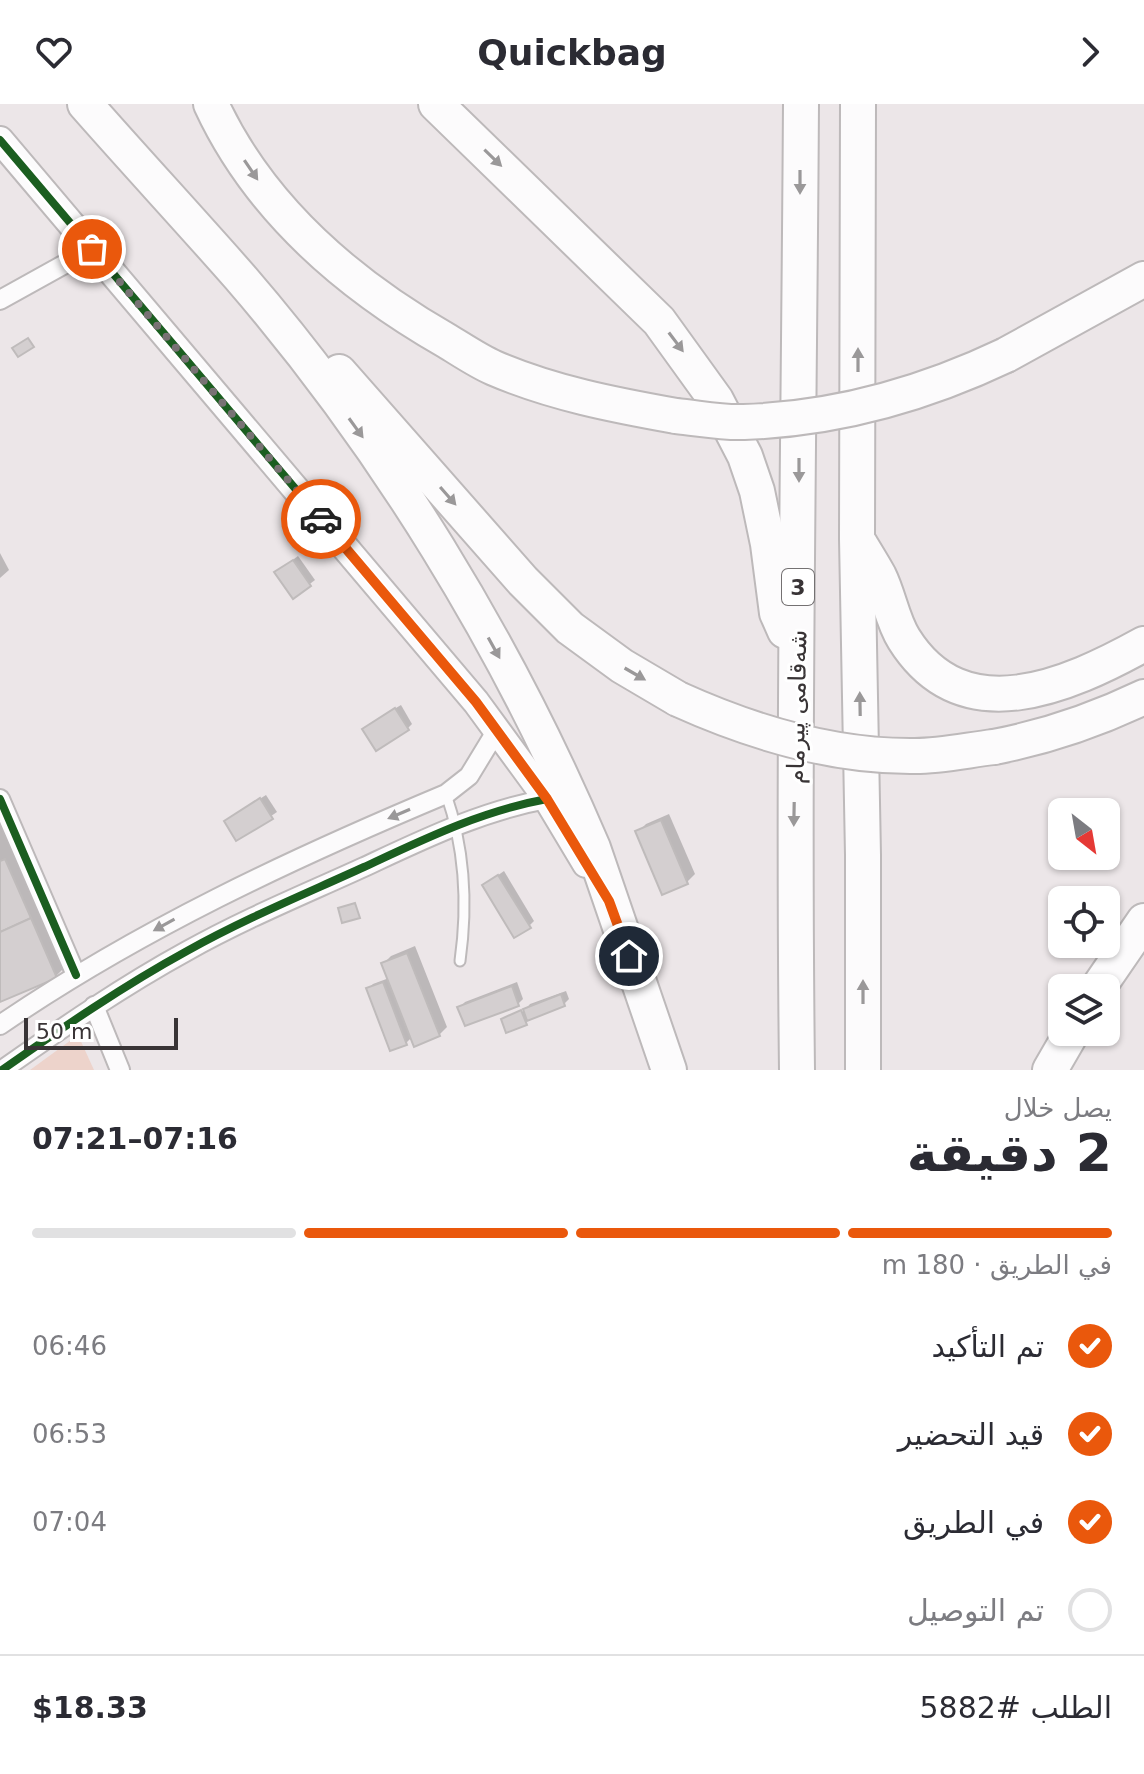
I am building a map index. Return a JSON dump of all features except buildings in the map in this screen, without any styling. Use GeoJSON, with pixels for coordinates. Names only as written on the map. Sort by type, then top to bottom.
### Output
{"type":"FeatureCollection","features":[{"type":"Feature","properties":{"kind":"highway"},"geometry":{"type":"LineString","coordinates":[[85,104],[240,277],[326,386],[448,567],[520,695],[593,848],[669,1070]]}},
{"type":"Feature","properties":{"kind":"highway"},"geometry":{"type":"LineString","coordinates":[[211,104],[256,177],[296,228],[343,272],[415,323],[493,368],[602,403],[676,416],[741,422],[794,420],[843,412],[930,388],[1006,355],[1128,293],[1144,279]]}},
{"type":"Feature","properties":{"kind":"highway"},"geometry":{"type":"LineString","coordinates":[[436,104],[659,321],[716,400],[745,456],[757,491],[777,613],[798,660]]}},
{"type":"Feature","properties":{"kind":"highway","name":"شەقامی پیرمام"},"geometry":{"type":"LineString","coordinates":[[797,1070],[794,840],[801,104]]}},
{"type":"Feature","properties":{"kind":"highway"},"geometry":{"type":"LineString","coordinates":[[858,104],[857,539],[863,855],[863,1070]]}},
{"type":"Feature","properties":{"kind":"highway"},"geometry":{"type":"LineString","coordinates":[[240,277],[341,373],[523,581],[570,628],[622,666],[678,699],[756,731],[834,749],[915,756],[994,747],[1038,738],[1144,697]]}},
{"type":"Feature","properties":{"kind":"highway"},"geometry":{"type":"LineString","coordinates":[[857,539],[879,576],[903,638],[929,669],[960,689],[992,694],[1030,692],[1061,684],[1144,644]]}},
{"type":"Feature","properties":{"kind":"highway"},"geometry":{"type":"LineString","coordinates":[[1108,974],[1144,921]]}},
{"type":"Feature","properties":{"kind":"highway"},"geometry":{"type":"LineString","coordinates":[[1050,1070],[1064,1046]]}},
{"type":"Feature","properties":{"kind":"street"},"geometry":{"type":"LineString","coordinates":[[0,140],[466,690],[547,799],[609,901]]}},
{"type":"Feature","properties":{"kind":"street"},"geometry":{"type":"LineString","coordinates":[[0,300],[92,249]]}},
{"type":"Feature","properties":{"kind":"street"},"geometry":{"type":"LineString","coordinates":[[0,1025],[76,975],[212,899],[446,794],[469,776],[497,730]]}},
{"type":"Feature","properties":{"kind":"street"},"geometry":{"type":"LineString","coordinates":[[0,799],[76,975]]}},
{"type":"Feature","properties":{"kind":"street"},"geometry":{"type":"LineString","coordinates":[[2,1070],[94,1006],[186,951],[249,919],[456,824],[505,808],[547,799]]}},
{"type":"Feature","properties":{"kind":"street"},"geometry":{"type":"LineString","coordinates":[[94,1006],[120,1070]]}},
{"type":"Feature","properties":{"kind":"lane"},"geometry":{"type":"LineString","coordinates":[[446,794],[456,824],[465,886],[465,923],[460,961]]}},
{"type":"Feature","properties":{"kind":"shaded area"},"geometry":{"type":"Polygon","coordinates":[[[78,1035],[94,1070],[30,1070],[78,1035]]]}},
{"type":"Feature","properties":{"kind":"cycle path"},"geometry":{"type":"LineString","coordinates":[[0,140],[476,702],[547,799],[609,901]]}},
{"type":"Feature","properties":{"kind":"cycle path"},"geometry":{"type":"LineString","coordinates":[[0,799],[76,975]]}},
{"type":"Feature","properties":{"kind":"cycle path"},"geometry":{"type":"LineString","coordinates":[[2,1070],[116,993],[230,928],[453,827],[547,799]]}},
{"type":"Feature","properties":{"kind":"way so far"},"geometry":{"type":"LineString","coordinates":[[92,249],[321,519]]}},
{"type":"Feature","properties":{"kind":"route"},"geometry":{"type":"LineString","coordinates":[[321,519],[476,702],[547,799],[609,901],[629,956]]}}]}
